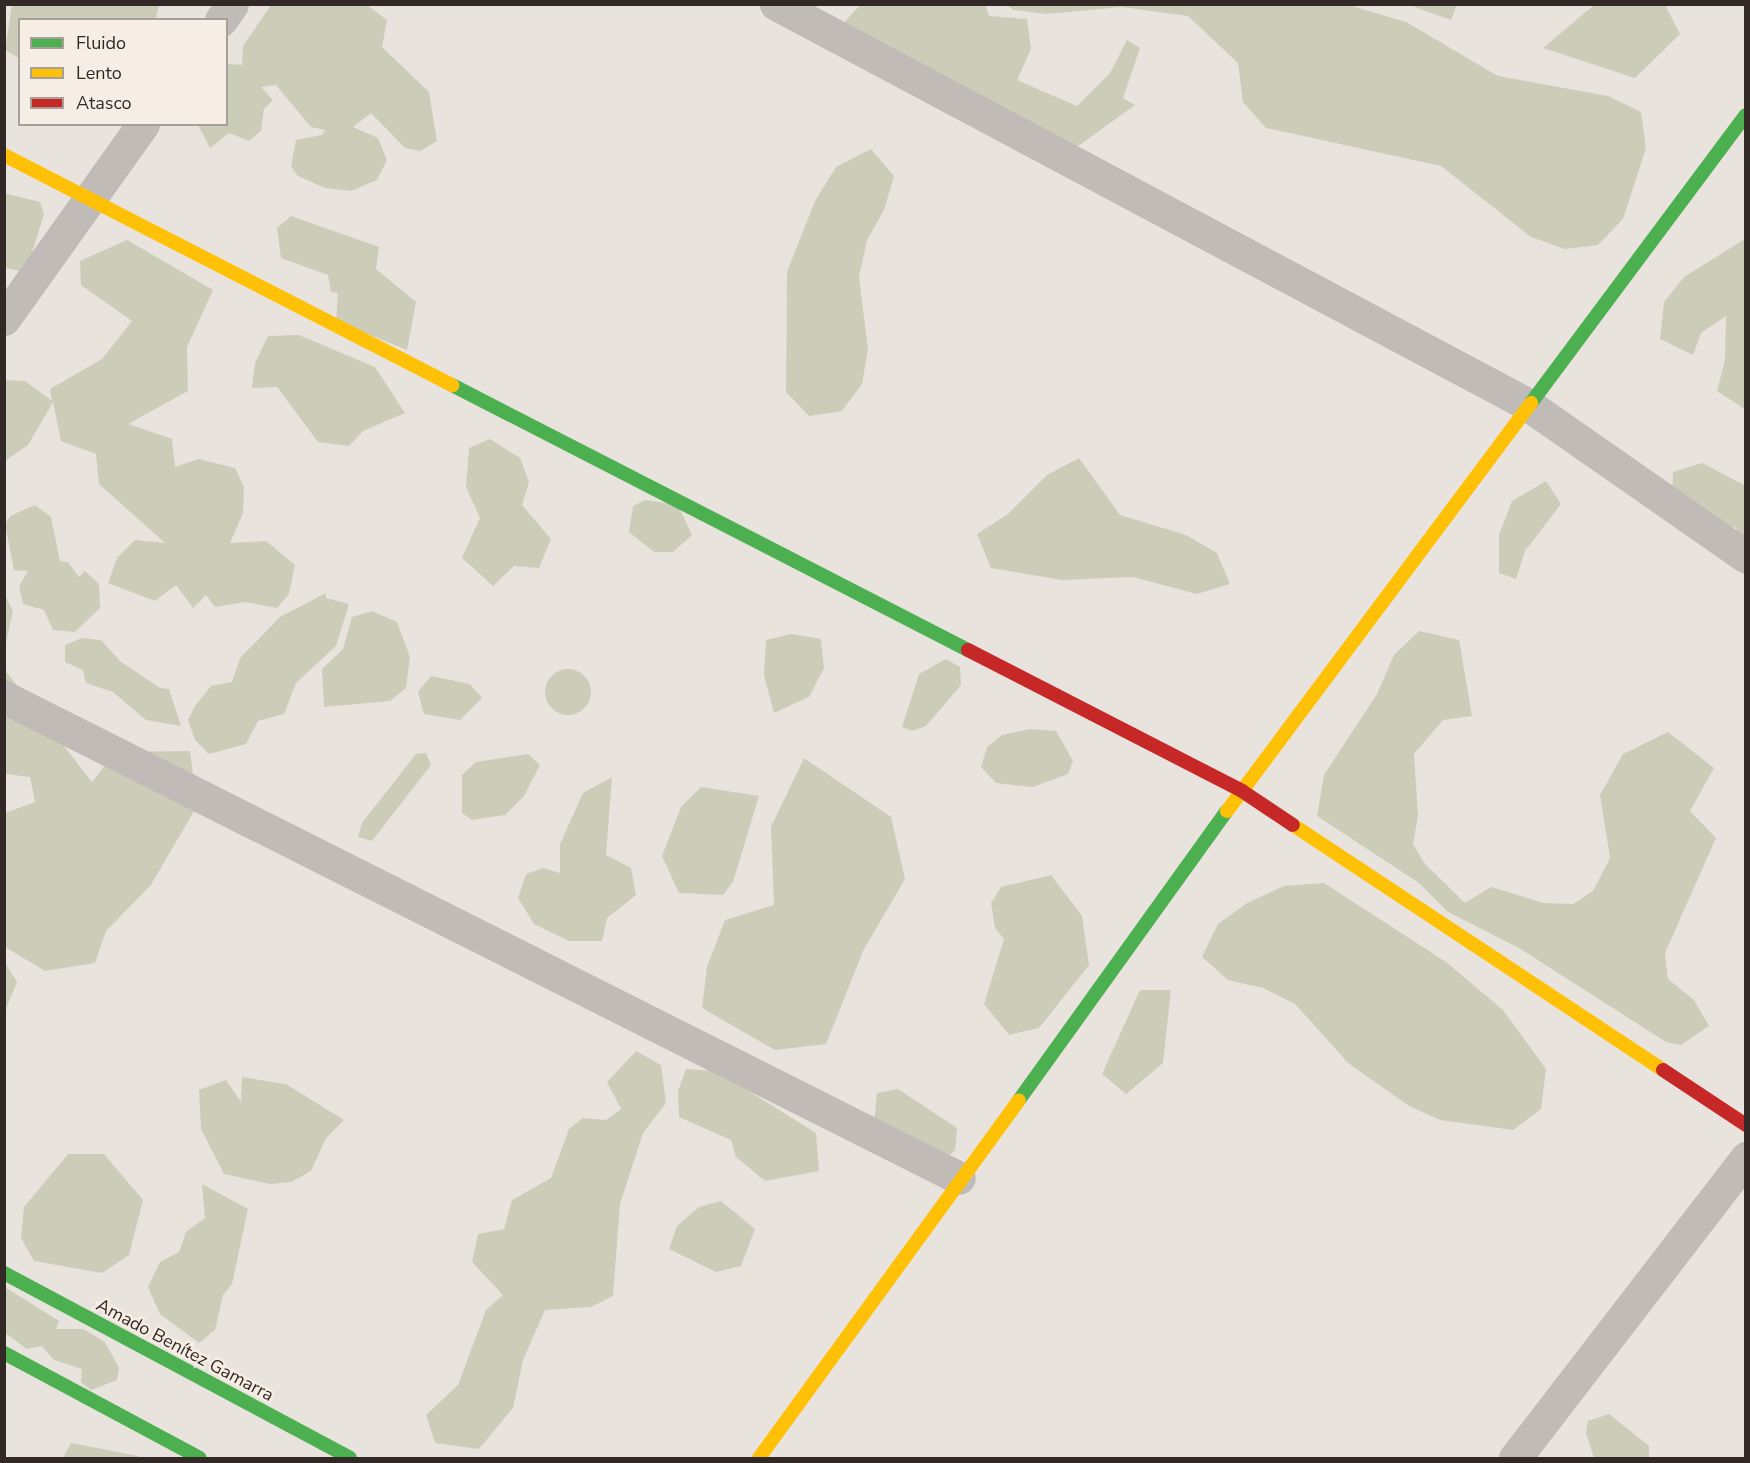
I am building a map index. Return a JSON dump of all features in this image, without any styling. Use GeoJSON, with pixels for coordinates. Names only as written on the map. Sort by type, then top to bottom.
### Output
{"type":"FeatureCollection","features":[{"type":"Feature","properties":{"kind":"street"},"geometry":{"type":"LineString","coordinates":[[222,18],[232,4]]}},
{"type":"Feature","properties":{"kind":"street"},"geometry":{"type":"LineString","coordinates":[[798,9],[1527,404],[1746,557]]}},
{"type":"Feature","properties":{"kind":"street"},"geometry":{"type":"LineString","coordinates":[[759,1458],[959,1178],[1242,791],[1527,404],[1746,115]]}},
{"type":"Feature","properties":{"kind":"street"},"geometry":{"type":"LineString","coordinates":[[4,319],[88,198],[142,126]]}},
{"type":"Feature","properties":{"kind":"street"},"geometry":{"type":"LineString","coordinates":[[4,155],[1242,791],[1746,1125]]}},
{"type":"Feature","properties":{"kind":"street"},"geometry":{"type":"LineString","coordinates":[[4,697],[959,1178]]}},
{"type":"Feature","properties":{"kind":"street"},"geometry":{"type":"LineString","coordinates":[[1515,1458],[1746,1158]]}},
{"type":"Feature","properties":{"kind":"street","name":"Amado Benítez Gamarra"},"geometry":{"type":"LineString","coordinates":[[4,1274],[350,1458]]}},
{"type":"Feature","properties":{"kind":"street"},"geometry":{"type":"LineString","coordinates":[[4,1353],[200,1458]]}},
{"type":"Feature","properties":{"kind":"green space"},"geometry":{"type":"Polygon","coordinates":[[[12,4],[159,5],[156,18],[18,18],[18,57],[5,50],[12,4]]]}},
{"type":"Feature","properties":{"kind":"green space"},"geometry":{"type":"Polygon","coordinates":[[[1345,4],[1406,22],[1498,76],[1608,96],[1641,112],[1646,148],[1623,219],[1598,245],[1565,249],[1531,237],[1441,166],[1266,128],[1243,102],[1238,63],[1188,16],[1122,7],[1047,14],[1013,10],[1007,5],[1345,4]]]}},
{"type":"Feature","properties":{"kind":"green space"},"geometry":{"type":"Polygon","coordinates":[[[1457,4],[1451,20],[1409,5],[1457,4]]]}},
{"type":"Feature","properties":{"kind":"green space"},"geometry":{"type":"Polygon","coordinates":[[[271,5],[367,5],[387,20],[382,47],[429,92],[437,141],[420,151],[405,148],[371,113],[353,127],[378,138],[387,160],[377,180],[351,191],[325,188],[298,176],[291,166],[296,140],[322,135],[325,130],[311,127],[276,85],[261,87],[273,100],[264,109],[261,131],[249,141],[229,133],[210,148],[199,126],[228,126],[228,64],[242,65],[243,46],[271,5]]]}},
{"type":"Feature","properties":{"kind":"green space"},"geometry":{"type":"Polygon","coordinates":[[[860,5],[985,5],[989,16],[1027,19],[1031,49],[1017,80],[1077,106],[1110,73],[1127,40],[1140,48],[1123,98],[1135,105],[1052,165],[971,118],[868,72],[841,26],[860,5]]]}},
{"type":"Feature","properties":{"kind":"green space"},"geometry":{"type":"Polygon","coordinates":[[[1594,5],[1665,5],[1680,34],[1635,78],[1543,48],[1594,5]]]}},
{"type":"Feature","properties":{"kind":"green space"},"geometry":{"type":"Polygon","coordinates":[[[871,149],[894,176],[884,210],[867,240],[859,277],[868,349],[862,384],[842,411],[809,416],[786,392],[787,272],[815,201],[836,167],[871,149]]]}},
{"type":"Feature","properties":{"kind":"green space"},"geometry":{"type":"Polygon","coordinates":[[[4,193],[40,202],[44,214],[26,272],[5,268],[4,193]]]}},
{"type":"Feature","properties":{"kind":"green space"},"geometry":{"type":"Polygon","coordinates":[[[291,216],[379,247],[376,269],[416,302],[407,350],[336,321],[338,293],[331,292],[328,275],[281,258],[277,228],[291,216]]]}},
{"type":"Feature","properties":{"kind":"green space"},"geometry":{"type":"Polygon","coordinates":[[[1745,239],[1745,409],[1717,391],[1725,360],[1726,316],[1701,333],[1693,355],[1660,339],[1664,302],[1684,277],[1745,239]]]}},
{"type":"Feature","properties":{"kind":"green space"},"geometry":{"type":"Polygon","coordinates":[[[127,240],[213,290],[187,347],[188,391],[128,424],[172,439],[175,467],[198,459],[235,468],[244,487],[243,513],[230,543],[266,541],[295,565],[289,594],[277,608],[245,602],[215,607],[206,595],[193,608],[176,585],[155,601],[108,583],[117,558],[135,540],[165,543],[99,484],[96,454],[61,441],[53,402],[28,445],[5,461],[5,380],[25,381],[52,401],[50,389],[102,359],[132,321],[81,285],[80,261],[127,240]]]}},
{"type":"Feature","properties":{"kind":"green space"},"geometry":{"type":"Polygon","coordinates":[[[299,335],[375,367],[405,413],[363,431],[349,446],[318,442],[277,387],[252,388],[255,363],[268,336],[299,335]]]}},
{"type":"Feature","properties":{"kind":"green space"},"geometry":{"type":"Polygon","coordinates":[[[490,439],[520,458],[529,482],[522,505],[551,539],[539,568],[514,566],[493,586],[462,558],[480,518],[466,487],[469,448],[490,439]]]}},
{"type":"Feature","properties":{"kind":"green space"},"geometry":{"type":"Polygon","coordinates":[[[1079,458],[1120,515],[1186,535],[1217,553],[1230,584],[1197,594],[1133,577],[1062,580],[991,568],[977,534],[1008,514],[1047,475],[1079,458]]]}},
{"type":"Feature","properties":{"kind":"green space"},"geometry":{"type":"Polygon","coordinates":[[[1702,463],[1746,486],[1745,543],[1735,527],[1711,528],[1672,495],[1673,472],[1702,463]]]}},
{"type":"Feature","properties":{"kind":"green space"},"geometry":{"type":"Polygon","coordinates":[[[1546,481],[1561,504],[1525,551],[1516,579],[1499,573],[1499,535],[1512,501],[1546,481]]]}},
{"type":"Feature","properties":{"kind":"green space"},"geometry":{"type":"Polygon","coordinates":[[[645,500],[678,505],[692,535],[673,552],[654,552],[629,532],[633,506],[645,500]]]}},
{"type":"Feature","properties":{"kind":"green space"},"geometry":{"type":"Polygon","coordinates":[[[35,505],[51,517],[60,561],[68,562],[79,577],[85,571],[99,584],[100,608],[75,632],[53,630],[44,610],[23,604],[19,586],[28,571],[14,570],[5,524],[10,516],[35,505]]]}},
{"type":"Feature","properties":{"kind":"green space"},"geometry":{"type":"Polygon","coordinates":[[[326,593],[326,598],[349,604],[336,646],[296,683],[284,714],[258,721],[246,744],[209,754],[195,740],[188,720],[195,706],[211,686],[232,682],[240,658],[280,617],[326,593]]]}},
{"type":"Feature","properties":{"kind":"green space"},"geometry":{"type":"Polygon","coordinates":[[[5,595],[13,611],[4,647],[5,595]]]}},
{"type":"Feature","properties":{"kind":"green space"},"geometry":{"type":"Polygon","coordinates":[[[372,611],[397,622],[410,657],[406,688],[390,701],[324,707],[322,669],[343,649],[352,617],[372,611]]]}},
{"type":"Feature","properties":{"kind":"green space"},"geometry":{"type":"Polygon","coordinates":[[[1419,631],[1459,640],[1472,716],[1443,720],[1414,754],[1418,816],[1413,844],[1424,863],[1465,903],[1491,887],[1544,903],[1573,904],[1593,891],[1610,858],[1600,795],[1623,754],[1668,732],[1714,768],[1690,811],[1716,838],[1665,953],[1668,979],[1694,1000],[1709,1026],[1681,1045],[1666,1042],[1519,948],[1448,912],[1419,883],[1317,816],[1324,775],[1377,694],[1394,655],[1419,631]]]}},
{"type":"Feature","properties":{"kind":"green space"},"geometry":{"type":"Polygon","coordinates":[[[791,634],[821,639],[824,668],[809,697],[774,713],[764,675],[766,640],[791,634]]]}},
{"type":"Feature","properties":{"kind":"green space"},"geometry":{"type":"Polygon","coordinates":[[[82,638],[101,640],[120,661],[160,688],[169,689],[181,726],[146,720],[113,692],[86,683],[83,670],[65,662],[65,645],[82,638]]]}},
{"type":"Feature","properties":{"kind":"green space"},"geometry":{"type":"Polygon","coordinates":[[[946,659],[960,667],[961,685],[926,726],[912,731],[902,727],[919,674],[946,659]]]}},
{"type":"Feature","properties":{"kind":"green space"},"geometry":{"type":"Polygon","coordinates":[[[4,669],[92,782],[115,752],[190,751],[197,806],[151,885],[106,931],[95,963],[45,971],[5,947],[5,813],[35,802],[30,777],[5,774],[4,669]]]}},
{"type":"Feature","properties":{"kind":"green space"},"geometry":{"type":"Polygon","coordinates":[[[568,669],[577,670],[585,675],[590,683],[590,701],[585,709],[577,714],[568,715],[559,714],[551,709],[546,701],[545,692],[546,683],[551,675],[559,670],[568,669]]]}},
{"type":"Feature","properties":{"kind":"green space"},"geometry":{"type":"Polygon","coordinates":[[[431,676],[470,684],[482,698],[460,720],[424,714],[418,692],[431,676]]]}},
{"type":"Feature","properties":{"kind":"green space"},"geometry":{"type":"Polygon","coordinates":[[[1029,729],[1056,731],[1073,761],[1068,774],[1033,787],[996,783],[981,767],[987,747],[1002,735],[1029,729]]]}},
{"type":"Feature","properties":{"kind":"green space"},"geometry":{"type":"Polygon","coordinates":[[[426,753],[431,765],[372,841],[358,837],[362,823],[416,754],[426,753]]]}},
{"type":"Feature","properties":{"kind":"green space"},"geometry":{"type":"Polygon","coordinates":[[[528,754],[540,765],[524,796],[505,815],[472,820],[462,813],[462,775],[476,762],[528,754]]]}},
{"type":"Feature","properties":{"kind":"green space"},"geometry":{"type":"Polygon","coordinates":[[[804,758],[891,817],[905,879],[863,951],[826,1044],[775,1050],[702,1008],[707,967],[725,920],[774,905],[771,827],[804,758]]]}},
{"type":"Feature","properties":{"kind":"green space"},"geometry":{"type":"Polygon","coordinates":[[[612,777],[606,855],[631,868],[636,895],[607,918],[602,941],[569,941],[534,924],[518,898],[526,874],[543,868],[560,873],[560,844],[583,793],[612,777]]]}},
{"type":"Feature","properties":{"kind":"green space"},"geometry":{"type":"Polygon","coordinates":[[[701,787],[759,796],[733,882],[723,895],[679,893],[662,856],[681,807],[701,787]]]}},
{"type":"Feature","properties":{"kind":"green space"},"geometry":{"type":"Polygon","coordinates":[[[1051,875],[1082,916],[1089,965],[1039,1028],[1009,1035],[984,1004],[1004,939],[995,928],[991,903],[1001,887],[1051,875]]]}},
{"type":"Feature","properties":{"kind":"green space"},"geometry":{"type":"Polygon","coordinates":[[[1324,883],[1446,962],[1503,1010],[1546,1069],[1541,1109],[1513,1130],[1440,1120],[1409,1106],[1348,1063],[1295,1004],[1263,988],[1228,980],[1202,957],[1218,924],[1247,903],[1284,886],[1324,883]]]}},
{"type":"Feature","properties":{"kind":"green space"},"geometry":{"type":"Polygon","coordinates":[[[5,963],[17,982],[5,1011],[5,963]]]}},
{"type":"Feature","properties":{"kind":"green space"},"geometry":{"type":"Polygon","coordinates":[[[1140,990],[1171,990],[1163,1063],[1126,1094],[1102,1074],[1140,990]]]}},
{"type":"Feature","properties":{"kind":"green space"},"geometry":{"type":"Polygon","coordinates":[[[636,1051],[661,1065],[666,1103],[643,1133],[620,1204],[613,1296],[591,1307],[545,1310],[523,1360],[513,1408],[479,1449],[435,1443],[426,1415],[458,1385],[486,1310],[503,1295],[472,1262],[478,1234],[504,1229],[512,1200],[551,1178],[569,1129],[583,1118],[606,1120],[621,1109],[607,1082],[636,1051]]]}},
{"type":"Feature","properties":{"kind":"green space"},"geometry":{"type":"Polygon","coordinates":[[[686,1069],[717,1071],[816,1133],[819,1171],[765,1181],[736,1157],[731,1140],[679,1117],[678,1091],[686,1069]]]}},
{"type":"Feature","properties":{"kind":"green space"},"geometry":{"type":"Polygon","coordinates":[[[242,1077],[286,1084],[344,1120],[326,1138],[311,1171],[291,1182],[270,1184],[224,1174],[201,1129],[199,1090],[226,1080],[241,1102],[242,1077]]]}},
{"type":"Feature","properties":{"kind":"green space"},"geometry":{"type":"Polygon","coordinates":[[[898,1089],[957,1128],[955,1150],[945,1159],[874,1123],[877,1093],[898,1089]]]}},
{"type":"Feature","properties":{"kind":"green space"},"geometry":{"type":"Polygon","coordinates":[[[68,1154],[104,1154],[143,1200],[129,1255],[102,1273],[34,1261],[21,1238],[24,1207],[68,1154]]]}},
{"type":"Feature","properties":{"kind":"green space"},"geometry":{"type":"Polygon","coordinates":[[[202,1184],[248,1209],[232,1284],[223,1295],[215,1330],[199,1343],[160,1314],[148,1287],[160,1262],[179,1252],[186,1232],[205,1218],[202,1184]]]}},
{"type":"Feature","properties":{"kind":"green space"},"geometry":{"type":"Polygon","coordinates":[[[721,1201],[755,1229],[741,1266],[716,1272],[669,1249],[677,1226],[699,1207],[721,1201]]]}},
{"type":"Feature","properties":{"kind":"green space"},"geometry":{"type":"Polygon","coordinates":[[[5,1287],[59,1321],[56,1329],[83,1329],[105,1342],[119,1368],[117,1380],[91,1390],[81,1382],[82,1369],[54,1360],[42,1346],[27,1349],[5,1333],[5,1287]]]}},
{"type":"Feature","properties":{"kind":"green space"},"geometry":{"type":"Polygon","coordinates":[[[1609,1414],[1649,1446],[1649,1458],[1594,1458],[1586,1433],[1588,1421],[1609,1414]]]}},
{"type":"Feature","properties":{"kind":"green space"},"geometry":{"type":"Polygon","coordinates":[[[71,1443],[138,1456],[139,1458],[63,1458],[71,1443]]]}},
{"type":"Feature","properties":{"kind":"traffic: fast"},"geometry":{"type":"LineString","coordinates":[[1531,403],[1746,115]]}},
{"type":"Feature","properties":{"kind":"traffic: fast"},"geometry":{"type":"LineString","coordinates":[[452,385],[968,650]]}},
{"type":"Feature","properties":{"kind":"traffic: fast"},"geometry":{"type":"LineString","coordinates":[[1019,1100],[1227,811]]}},
{"type":"Feature","properties":{"kind":"traffic: fast"},"geometry":{"type":"LineString","coordinates":[[4,1273],[350,1458]]}},
{"type":"Feature","properties":{"kind":"traffic: fast"},"geometry":{"type":"LineString","coordinates":[[4,1353],[200,1458]]}},
{"type":"Feature","properties":{"kind":"traffic: slow"},"geometry":{"type":"LineString","coordinates":[[4,155],[452,385]]}},
{"type":"Feature","properties":{"kind":"traffic: slow"},"geometry":{"type":"LineString","coordinates":[[1227,811],[1531,403]]}},
{"type":"Feature","properties":{"kind":"traffic: slow"},"geometry":{"type":"LineString","coordinates":[[1293,825],[1663,1070]]}},
{"type":"Feature","properties":{"kind":"traffic: slow"},"geometry":{"type":"LineString","coordinates":[[759,1458],[1019,1100]]}},
{"type":"Feature","properties":{"kind":"traffic: jam"},"geometry":{"type":"LineString","coordinates":[[968,650],[1242,791],[1293,825]]}},
{"type":"Feature","properties":{"kind":"traffic: jam"},"geometry":{"type":"LineString","coordinates":[[1663,1070],[1746,1125]]}}]}
